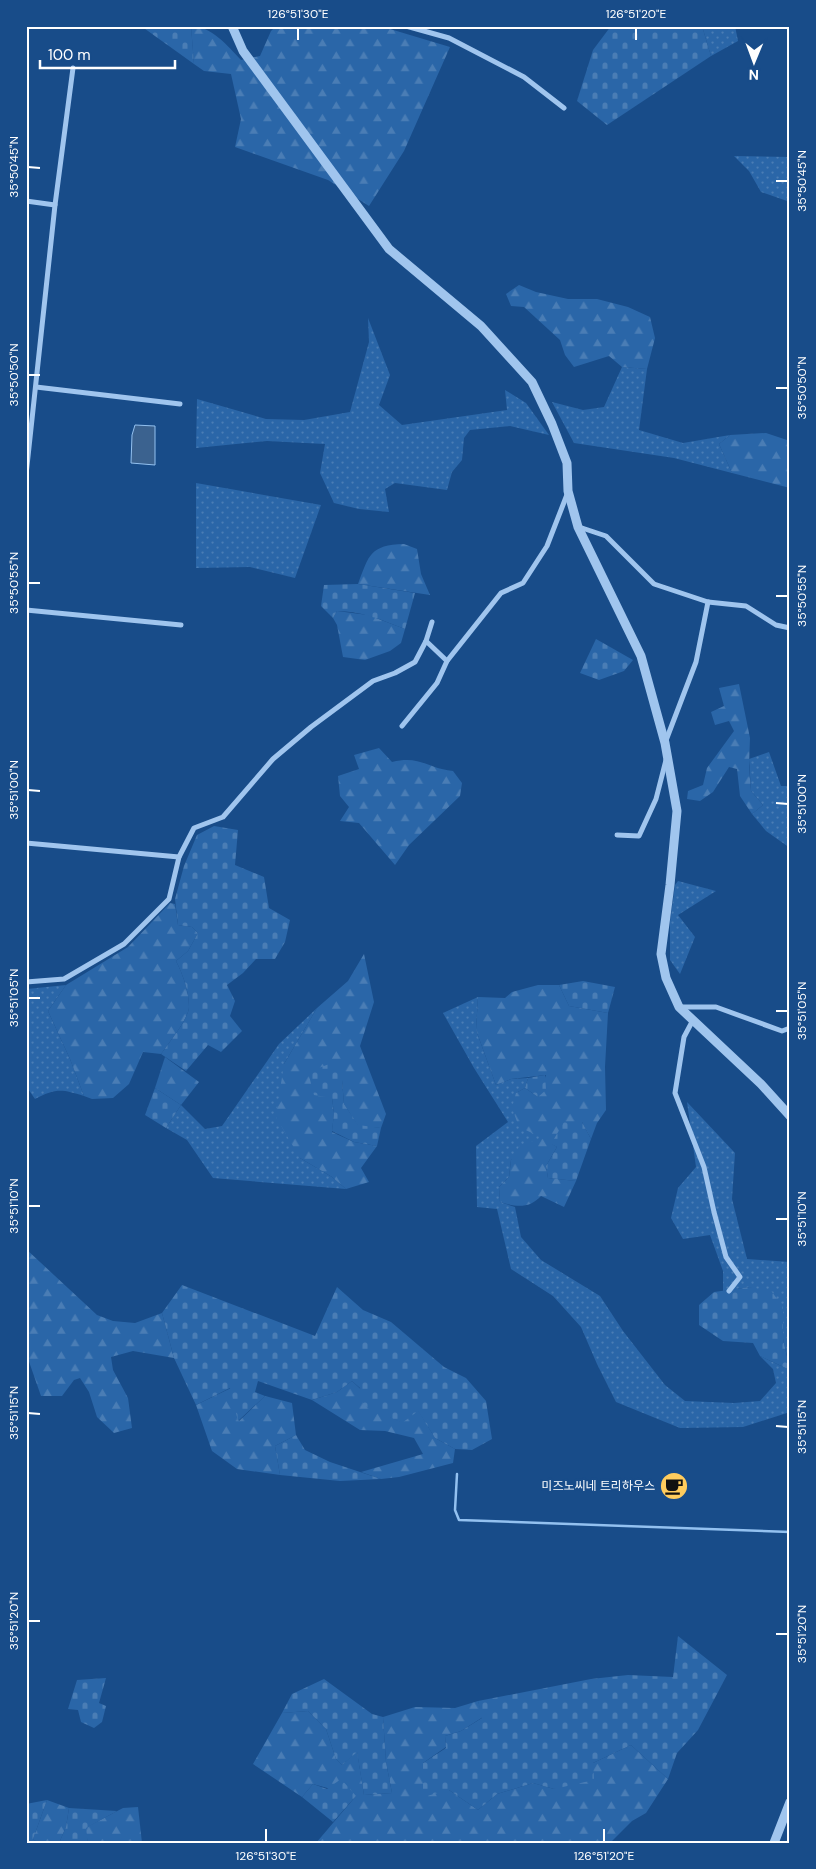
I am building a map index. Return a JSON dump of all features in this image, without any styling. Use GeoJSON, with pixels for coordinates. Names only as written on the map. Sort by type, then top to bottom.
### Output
{"type":"FeatureCollection","features":[{"type":"Feature","properties":{"kind":"street"},"geometry":{"type":"LineString","coordinates":[[232,26],[243,51],[389,249],[481,326],[532,382],[552,424],[567,463],[568,491],[578,527],[641,656],[665,743],[677,811],[661,954],[666,978],[680,1007],[761,1084],[790,1116]]}},
{"type":"Feature","properties":{"kind":"street"},"geometry":{"type":"LineString","coordinates":[[406,26],[449,38],[524,77],[564,108]]}},
{"type":"Feature","properties":{"kind":"street"},"geometry":{"type":"LineString","coordinates":[[26,475],[55,204],[73,68]]}},
{"type":"Feature","properties":{"kind":"street"},"geometry":{"type":"LineString","coordinates":[[26,201],[55,204]]}},
{"type":"Feature","properties":{"kind":"street"},"geometry":{"type":"LineString","coordinates":[[36,387],[180,404]]}},
{"type":"Feature","properties":{"kind":"street"},"geometry":{"type":"LineString","coordinates":[[402,726],[437,683],[447,661],[501,593],[523,583],[547,546],[568,491]]}},
{"type":"Feature","properties":{"kind":"street"},"geometry":{"type":"LineString","coordinates":[[578,527],[606,536],[654,584],[708,602],[746,606],[776,625],[790,628]]}},
{"type":"Feature","properties":{"kind":"street"},"geometry":{"type":"LineString","coordinates":[[665,743],[696,662],[708,602]]}},
{"type":"Feature","properties":{"kind":"street"},"geometry":{"type":"LineString","coordinates":[[26,610],[180,625]]}},
{"type":"Feature","properties":{"kind":"street"},"geometry":{"type":"LineString","coordinates":[[26,982],[64,979],[124,944],[169,899],[179,858],[194,828],[223,817],[273,759],[311,726],[373,681],[395,673],[415,662],[426,640],[432,622]]}},
{"type":"Feature","properties":{"kind":"street"},"geometry":{"type":"LineString","coordinates":[[426,640],[447,661]]}},
{"type":"Feature","properties":{"kind":"street"},"geometry":{"type":"LineString","coordinates":[[617,835],[639,836],[656,799],[667,755]]}},
{"type":"Feature","properties":{"kind":"street"},"geometry":{"type":"LineString","coordinates":[[26,843],[179,858]]}},
{"type":"Feature","properties":{"kind":"street"},"geometry":{"type":"LineString","coordinates":[[680,1007],[716,1007],[782,1031],[790,1028]]}},
{"type":"Feature","properties":{"kind":"street"},"geometry":{"type":"LineString","coordinates":[[693,1020],[684,1038],[675,1093],[704,1166],[726,1257],[740,1277],[729,1291]]}},
{"type":"Feature","properties":{"kind":"street"},"geometry":{"type":"LineString","coordinates":[[774,1843],[790,1802]]}},
{"type":"Feature","properties":{"kind":"green space"},"geometry":{"type":"Polygon","coordinates":[[[141,26],[191,26],[194,64],[141,26]]]}},
{"type":"Feature","properties":{"kind":"green space"},"geometry":{"type":"Polygon","coordinates":[[[191,26],[205,29],[212,33],[225,43],[241,60],[260,56],[271,31],[276,26],[380,26],[450,47],[404,151],[369,206],[328,180],[235,147],[241,119],[231,74],[204,71],[194,64],[191,26]]]}},
{"type":"Feature","properties":{"kind":"green space"},"geometry":{"type":"Polygon","coordinates":[[[611,26],[702,26],[711,56],[607,125],[577,101],[593,50],[611,26]]]}},
{"type":"Feature","properties":{"kind":"green space"},"geometry":{"type":"Polygon","coordinates":[[[702,26],[735,26],[738,41],[711,56],[702,26]]]}},
{"type":"Feature","properties":{"kind":"green space"},"geometry":{"type":"Polygon","coordinates":[[[734,156],[790,157],[790,202],[761,192],[749,171],[734,156]]]}},
{"type":"Feature","properties":{"kind":"green space"},"geometry":{"type":"Polygon","coordinates":[[[519,285],[536,292],[568,299],[597,299],[628,307],[650,317],[655,338],[647,369],[622,367],[609,356],[574,367],[565,355],[560,340],[524,307],[511,306],[506,294],[519,285]]]}},
{"type":"Feature","properties":{"kind":"green space"},"geometry":{"type":"Polygon","coordinates":[[[368,318],[390,375],[379,405],[402,425],[507,410],[505,390],[526,403],[549,435],[510,426],[470,430],[464,438],[462,460],[452,472],[447,490],[395,483],[385,489],[389,512],[359,509],[334,503],[320,473],[325,444],[267,441],[196,448],[197,399],[266,419],[304,420],[350,412],[369,342],[368,318]]]}},
{"type":"Feature","properties":{"kind":"green space"},"geometry":{"type":"Polygon","coordinates":[[[622,367],[647,369],[639,430],[683,443],[730,435],[719,444],[732,473],[674,458],[574,443],[552,402],[583,410],[604,407],[622,367]]]}},
{"type":"Feature","properties":{"kind":"green space"},"geometry":{"type":"Polygon","coordinates":[[[766,433],[790,441],[790,488],[732,473],[719,444],[730,435],[766,433]]]}},
{"type":"Feature","properties":{"kind":"green space"},"geometry":{"type":"Polygon","coordinates":[[[196,483],[321,505],[295,578],[250,567],[196,568],[196,483]]]}},
{"type":"Feature","properties":{"kind":"green space"},"geometry":{"type":"Polygon","coordinates":[[[404,544],[417,549],[421,574],[430,595],[358,584],[368,559],[377,549],[404,544]]]}},
{"type":"Feature","properties":{"kind":"green space"},"geometry":{"type":"Polygon","coordinates":[[[358,584],[415,593],[405,629],[371,617],[346,611],[337,611],[333,618],[321,606],[324,585],[358,584]]]}},
{"type":"Feature","properties":{"kind":"green space"},"geometry":{"type":"Polygon","coordinates":[[[337,611],[368,615],[405,629],[401,643],[390,651],[365,660],[343,657],[337,625],[333,618],[337,611]]]}},
{"type":"Feature","properties":{"kind":"green space"},"geometry":{"type":"Polygon","coordinates":[[[596,639],[633,660],[624,671],[599,680],[580,673],[596,639]]]}},
{"type":"Feature","properties":{"kind":"green space"},"geometry":{"type":"Polygon","coordinates":[[[739,684],[750,738],[749,766],[751,791],[763,805],[752,814],[740,796],[737,769],[729,767],[713,792],[700,801],[687,799],[688,791],[703,785],[707,768],[734,731],[729,721],[715,725],[711,712],[724,706],[719,688],[739,684]]]}},
{"type":"Feature","properties":{"kind":"green space"},"geometry":{"type":"Polygon","coordinates":[[[379,748],[392,762],[410,760],[453,771],[462,783],[460,796],[409,845],[395,865],[359,823],[340,821],[349,807],[340,796],[338,776],[359,769],[354,755],[379,748]]]}},
{"type":"Feature","properties":{"kind":"green space"},"geometry":{"type":"Polygon","coordinates":[[[769,752],[781,786],[790,786],[790,848],[766,831],[752,814],[763,805],[751,791],[749,759],[769,752]]]}},
{"type":"Feature","properties":{"kind":"green space"},"geometry":{"type":"Polygon","coordinates":[[[214,826],[238,830],[235,865],[264,877],[269,908],[290,920],[285,942],[275,959],[256,959],[243,973],[227,985],[235,1001],[230,1016],[242,1031],[221,1052],[208,1045],[186,1071],[161,1054],[178,1031],[188,1012],[187,989],[176,961],[188,951],[198,933],[192,927],[178,925],[175,899],[184,866],[197,835],[214,826]]]}},
{"type":"Feature","properties":{"kind":"green space"},"geometry":{"type":"Polygon","coordinates":[[[678,881],[716,891],[678,915],[695,937],[680,974],[670,960],[670,922],[675,885],[678,881]]]}},
{"type":"Feature","properties":{"kind":"green space"},"geometry":{"type":"Polygon","coordinates":[[[170,903],[175,904],[178,925],[192,927],[198,933],[188,951],[176,961],[188,995],[189,1007],[186,1018],[161,1054],[143,1052],[129,1084],[113,1098],[92,1099],[84,1096],[70,1059],[48,1011],[66,985],[128,947],[170,903]]]}},
{"type":"Feature","properties":{"kind":"green space"},"geometry":{"type":"Polygon","coordinates":[[[364,954],[374,1002],[360,1046],[386,1114],[381,1128],[358,1126],[344,1104],[342,1080],[332,1098],[334,1113],[332,1132],[354,1142],[377,1146],[361,1168],[369,1182],[346,1189],[332,1177],[300,1158],[276,1117],[284,1064],[317,1008],[348,981],[364,954]]]}},
{"type":"Feature","properties":{"kind":"green space"},"geometry":{"type":"Polygon","coordinates":[[[583,981],[615,987],[608,1013],[569,1006],[559,985],[583,981]]]}},
{"type":"Feature","properties":{"kind":"green space"},"geometry":{"type":"Polygon","coordinates":[[[66,985],[48,1011],[70,1059],[84,1096],[70,1092],[54,1091],[35,1099],[26,1086],[27,989],[66,985]]]}},
{"type":"Feature","properties":{"kind":"green space"},"geometry":{"type":"Polygon","coordinates":[[[538,985],[559,985],[569,1006],[608,1013],[605,1067],[606,1110],[597,1123],[591,1139],[582,1122],[552,1144],[557,1147],[546,1166],[548,1178],[576,1181],[564,1207],[541,1196],[532,1203],[522,1206],[500,1202],[499,1187],[509,1177],[511,1160],[520,1145],[543,1138],[519,1127],[512,1108],[516,1093],[525,1088],[538,1097],[546,1075],[511,1079],[496,1085],[476,1030],[478,997],[505,998],[512,992],[538,985]]]}},
{"type":"Feature","properties":{"kind":"green space"},"geometry":{"type":"Polygon","coordinates":[[[478,997],[476,1030],[496,1085],[511,1079],[528,1078],[525,1088],[516,1093],[544,1138],[511,1160],[509,1177],[499,1187],[500,1202],[515,1207],[521,1237],[541,1260],[600,1296],[623,1331],[665,1385],[685,1401],[734,1403],[760,1401],[776,1383],[773,1369],[760,1356],[790,1370],[790,1412],[743,1427],[680,1428],[616,1402],[581,1327],[553,1296],[511,1269],[497,1209],[477,1207],[476,1146],[508,1122],[474,1068],[443,1013],[478,997]]]}},
{"type":"Feature","properties":{"kind":"green space"},"geometry":{"type":"Polygon","coordinates":[[[317,1008],[284,1064],[300,1158],[332,1177],[346,1189],[213,1178],[187,1140],[166,1128],[181,1105],[205,1129],[222,1126],[279,1044],[317,1008]]]}},
{"type":"Feature","properties":{"kind":"green space"},"geometry":{"type":"Polygon","coordinates":[[[165,1057],[199,1082],[181,1105],[155,1088],[165,1057]]]}},
{"type":"Feature","properties":{"kind":"green space"},"geometry":{"type":"Polygon","coordinates":[[[332,1063],[342,1080],[344,1104],[358,1125],[381,1128],[377,1146],[354,1142],[332,1131],[334,1113],[332,1098],[314,1095],[308,1072],[332,1063]]]}},
{"type":"Feature","properties":{"kind":"green space"},"geometry":{"type":"Polygon","coordinates":[[[545,1075],[546,1090],[538,1097],[525,1088],[528,1078],[545,1075]]]}},
{"type":"Feature","properties":{"kind":"green space"},"geometry":{"type":"Polygon","coordinates":[[[155,1088],[181,1105],[166,1128],[145,1115],[155,1088]]]}},
{"type":"Feature","properties":{"kind":"green space"},"geometry":{"type":"Polygon","coordinates":[[[687,1102],[735,1153],[732,1199],[747,1259],[790,1262],[790,1369],[783,1339],[783,1307],[750,1287],[723,1291],[723,1271],[710,1235],[683,1239],[671,1218],[678,1188],[696,1167],[687,1102]]]}},
{"type":"Feature","properties":{"kind":"green space"},"geometry":{"type":"Polygon","coordinates":[[[564,1122],[582,1122],[591,1139],[576,1181],[548,1178],[546,1166],[557,1147],[551,1144],[564,1122]]]}},
{"type":"Feature","properties":{"kind":"green space"},"geometry":{"type":"Polygon","coordinates":[[[26,1249],[97,1315],[113,1321],[135,1323],[162,1313],[174,1358],[133,1351],[111,1357],[113,1370],[128,1398],[132,1428],[114,1433],[97,1417],[89,1392],[80,1378],[74,1380],[62,1396],[41,1396],[26,1353],[26,1249]]]}},
{"type":"Feature","properties":{"kind":"green space"},"geometry":{"type":"Polygon","coordinates":[[[182,1285],[315,1336],[337,1287],[363,1310],[391,1322],[444,1367],[466,1378],[486,1401],[492,1439],[472,1450],[455,1449],[435,1438],[418,1411],[402,1423],[363,1405],[360,1388],[352,1381],[337,1392],[312,1400],[258,1381],[255,1392],[265,1396],[238,1421],[230,1388],[196,1405],[174,1358],[162,1313],[182,1285]]]}},
{"type":"Feature","properties":{"kind":"green space"},"geometry":{"type":"Polygon","coordinates":[[[750,1287],[772,1292],[783,1307],[783,1339],[790,1370],[760,1356],[753,1343],[723,1341],[699,1325],[699,1305],[714,1292],[750,1287]]]}},
{"type":"Feature","properties":{"kind":"green space"},"geometry":{"type":"Polygon","coordinates":[[[352,1381],[390,1417],[401,1422],[418,1410],[435,1438],[455,1449],[453,1463],[399,1477],[381,1479],[361,1472],[423,1454],[414,1438],[385,1431],[360,1430],[312,1400],[337,1392],[352,1381]]]}},
{"type":"Feature","properties":{"kind":"green space"},"geometry":{"type":"Polygon","coordinates":[[[231,1388],[239,1421],[265,1396],[292,1403],[296,1435],[275,1446],[280,1475],[237,1469],[212,1451],[196,1405],[231,1388]]]}},
{"type":"Feature","properties":{"kind":"green space"},"geometry":{"type":"Polygon","coordinates":[[[296,1435],[305,1450],[330,1462],[381,1479],[340,1481],[280,1475],[275,1446],[296,1435]]]}},
{"type":"Feature","properties":{"kind":"green space"},"geometry":{"type":"Polygon","coordinates":[[[678,1636],[727,1675],[698,1730],[677,1753],[668,1779],[631,1745],[593,1763],[594,1780],[554,1789],[533,1783],[497,1794],[478,1810],[449,1790],[423,1797],[423,1763],[446,1748],[445,1736],[461,1731],[482,1718],[478,1701],[591,1679],[628,1675],[673,1677],[678,1636]]]}},
{"type":"Feature","properties":{"kind":"green space"},"geometry":{"type":"Polygon","coordinates":[[[106,1678],[99,1703],[106,1706],[102,1722],[94,1728],[81,1722],[78,1710],[68,1709],[77,1680],[106,1678]]]}},
{"type":"Feature","properties":{"kind":"green space"},"geometry":{"type":"Polygon","coordinates":[[[324,1679],[372,1714],[383,1717],[386,1762],[392,1793],[364,1795],[357,1752],[342,1765],[336,1759],[326,1729],[308,1711],[282,1713],[292,1694],[324,1679]]]}},
{"type":"Feature","properties":{"kind":"green space"},"geometry":{"type":"Polygon","coordinates":[[[478,1701],[483,1717],[461,1731],[445,1736],[446,1747],[423,1763],[449,1790],[478,1810],[497,1794],[533,1783],[554,1789],[593,1763],[631,1745],[668,1779],[646,1813],[632,1821],[610,1843],[316,1843],[356,1796],[313,1784],[302,1797],[253,1764],[282,1713],[308,1711],[326,1729],[336,1759],[342,1765],[357,1751],[364,1795],[392,1793],[386,1762],[383,1717],[415,1707],[455,1708],[478,1701]]]}},
{"type":"Feature","properties":{"kind":"green space"},"geometry":{"type":"Polygon","coordinates":[[[341,1779],[356,1796],[333,1822],[302,1797],[313,1784],[327,1789],[341,1779]]]}},
{"type":"Feature","properties":{"kind":"green space"},"geometry":{"type":"Polygon","coordinates":[[[47,1800],[69,1808],[66,1827],[59,1843],[38,1843],[33,1839],[47,1800]]]}},
{"type":"Feature","properties":{"kind":"green space"},"geometry":{"type":"Polygon","coordinates":[[[47,1800],[33,1839],[38,1843],[26,1843],[26,1804],[47,1800]]]}},
{"type":"Feature","properties":{"kind":"green space"},"geometry":{"type":"Polygon","coordinates":[[[138,1807],[142,1843],[88,1843],[85,1828],[123,1808],[138,1807]]]}},
{"type":"Feature","properties":{"kind":"green space"},"geometry":{"type":"Polygon","coordinates":[[[69,1808],[117,1811],[86,1828],[88,1843],[59,1843],[66,1827],[69,1808]]]}},
{"type":"Feature","properties":{"kind":"shaded area"},"geometry":{"type":"Polygon","coordinates":[[[135,425],[155,426],[155,465],[131,463],[132,435],[135,425]]]}},
{"type":"Feature","properties":{"kind":"waterway"},"geometry":{"type":"LineString","coordinates":[[457,1474],[455,1510],[459,1520],[790,1532]]}},
{"type":"Feature","properties":{"kind":"place","name":"미즈노씨네 트리하우스"},"geometry":{"type":"Point","coordinates":[674,1486]}}]}
